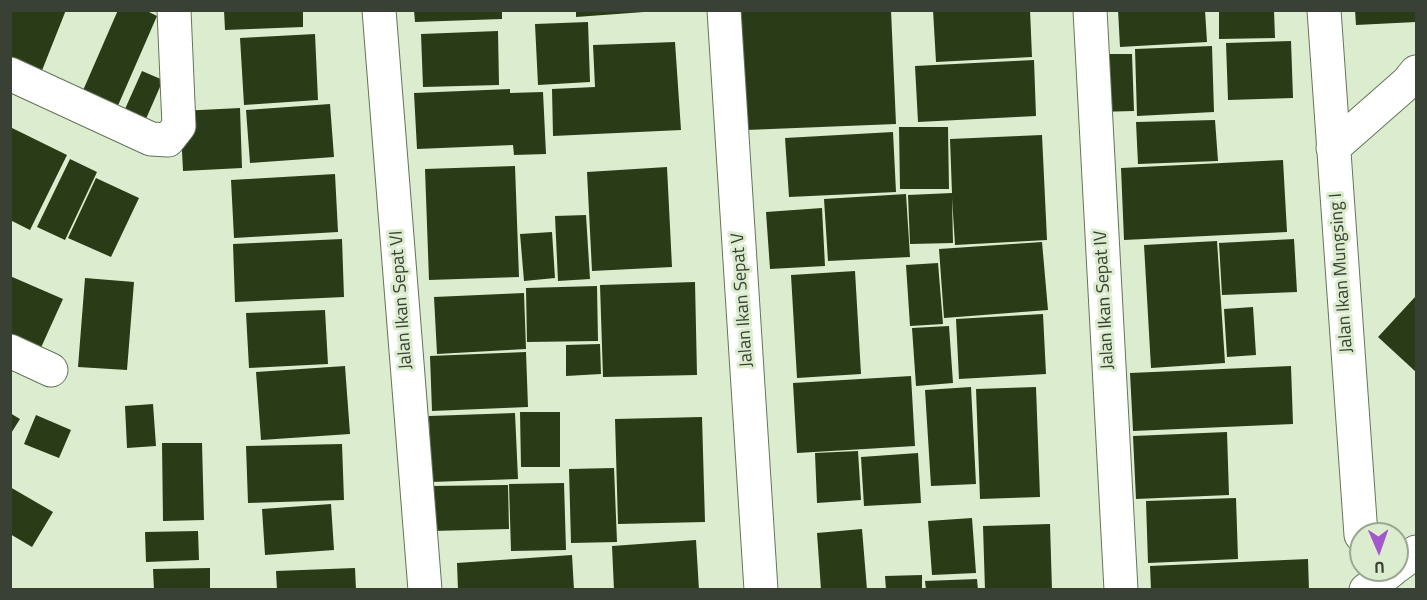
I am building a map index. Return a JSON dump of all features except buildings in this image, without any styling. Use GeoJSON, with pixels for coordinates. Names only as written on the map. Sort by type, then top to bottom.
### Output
{"type":"FeatureCollection","features":[{"type":"Feature","properties":{"kind":"street"},"geometry":{"type":"LineString","coordinates":[[10,74],[151,139],[168,140],[180,126],[174,10]]}},
{"type":"Feature","properties":{"kind":"street","name":"Jalan Ikan Sepat VI"},"geometry":{"type":"LineString","coordinates":[[379,10],[425,590]]}},
{"type":"Feature","properties":{"kind":"street","name":"Jalan Ikan Sepat V"},"geometry":{"type":"LineString","coordinates":[[724,10],[761,590]]}},
{"type":"Feature","properties":{"kind":"street","name":"Jalan Ikan Sepat IV"},"geometry":{"type":"LineString","coordinates":[[1090,10],[1121,590]]}},
{"type":"Feature","properties":{"kind":"street","name":"Jalan Ikan Mungsing I"},"geometry":{"type":"LineString","coordinates":[[1324,10],[1360,522]]}},
{"type":"Feature","properties":{"kind":"street"},"geometry":{"type":"LineString","coordinates":[[1333,148],[1407,83],[1416,72]]}},
{"type":"Feature","properties":{"kind":"street"},"geometry":{"type":"LineString","coordinates":[[10,351],[51,370]]}}]}
